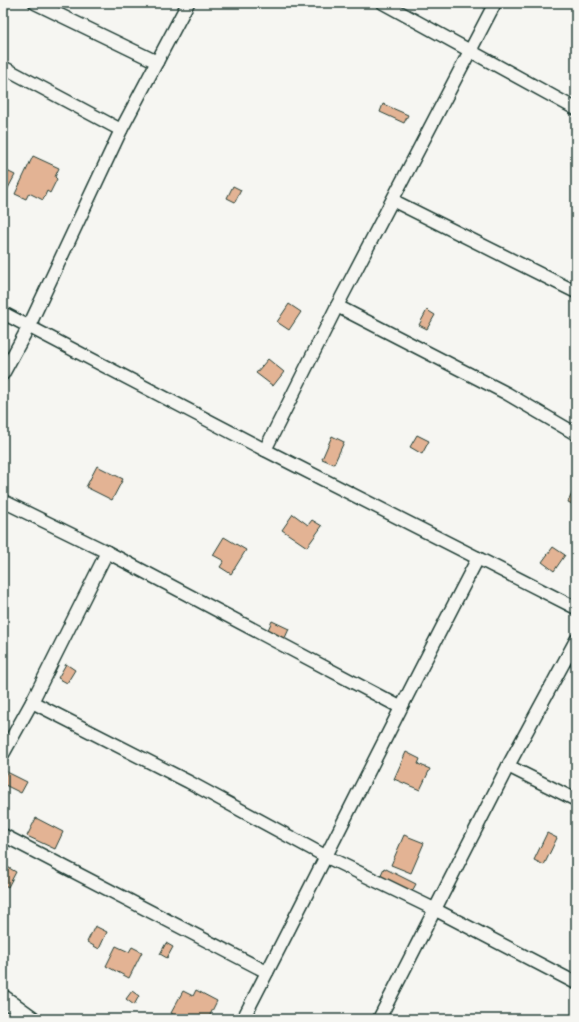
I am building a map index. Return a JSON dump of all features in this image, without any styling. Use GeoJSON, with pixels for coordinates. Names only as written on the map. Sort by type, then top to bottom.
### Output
{"type":"FeatureCollection","features":[{"type":"Feature","properties":{"kind":"street"},"geometry":{"type":"LineString","coordinates":[[35,3],[157,62]]}},
{"type":"Feature","properties":{"kind":"street"},"geometry":{"type":"LineString","coordinates":[[3,374],[29,326],[121,130],[188,3]]}},
{"type":"Feature","properties":{"kind":"street"},"geometry":{"type":"LineString","coordinates":[[383,3],[472,50],[576,109]]}},
{"type":"Feature","properties":{"kind":"street"},"geometry":{"type":"LineString","coordinates":[[265,450],[337,306],[394,200],[495,3]]}},
{"type":"Feature","properties":{"kind":"street"},"geometry":{"type":"LineString","coordinates":[[3,67],[121,130]]}},
{"type":"Feature","properties":{"kind":"street"},"geometry":{"type":"LineString","coordinates":[[394,200],[576,292]]}},
{"type":"Feature","properties":{"kind":"street"},"geometry":{"type":"LineString","coordinates":[[337,306],[506,392],[576,434]]}},
{"type":"Feature","properties":{"kind":"street"},"geometry":{"type":"LineString","coordinates":[[3,313],[265,450],[576,608]]}},
{"type":"Feature","properties":{"kind":"street"},"geometry":{"type":"LineString","coordinates":[[3,501],[107,552],[400,707]]}},
{"type":"Feature","properties":{"kind":"street"},"geometry":{"type":"LineString","coordinates":[[3,754],[32,702],[107,552]]}},
{"type":"Feature","properties":{"kind":"street"},"geometry":{"type":"LineString","coordinates":[[243,1019],[327,857],[400,707],[478,558]]}},
{"type":"Feature","properties":{"kind":"street"},"geometry":{"type":"LineString","coordinates":[[379,1019],[508,766],[576,640]]}},
{"type":"Feature","properties":{"kind":"street"},"geometry":{"type":"LineString","coordinates":[[32,702],[189,782],[327,857],[434,909],[576,983]]}},
{"type":"Feature","properties":{"kind":"street"},"geometry":{"type":"LineString","coordinates":[[508,766],[576,800]]}},
{"type":"Feature","properties":{"kind":"street"},"geometry":{"type":"LineString","coordinates":[[3,835],[267,972]]}},
{"type":"Feature","properties":{"kind":"street"},"geometry":{"type":"LineString","coordinates":[[3,998],[32,1019]]}},
{"type":"Feature","properties":{"kind":"building"},"geometry":{"type":"Polygon","coordinates":[[[383,104],[408,115],[404,123],[380,112],[383,104]]]}},
{"type":"Feature","properties":{"kind":"building"},"geometry":{"type":"Polygon","coordinates":[[[33,156],[59,168],[55,177],[57,179],[50,193],[47,191],[43,200],[29,193],[26,199],[15,194],[33,156]]]}},
{"type":"Feature","properties":{"kind":"building"},"geometry":{"type":"Polygon","coordinates":[[[5,170],[15,175],[6,192],[3,190],[5,170]]]}},
{"type":"Feature","properties":{"kind":"building"},"geometry":{"type":"Polygon","coordinates":[[[233,186],[241,190],[235,202],[227,198],[233,186]]]}},
{"type":"Feature","properties":{"kind":"building"},"geometry":{"type":"Polygon","coordinates":[[[289,304],[301,312],[289,330],[277,322],[289,304]]]}},
{"type":"Feature","properties":{"kind":"building"},"geometry":{"type":"Polygon","coordinates":[[[427,310],[435,315],[427,329],[419,325],[427,310]]]}},
{"type":"Feature","properties":{"kind":"building"},"geometry":{"type":"Polygon","coordinates":[[[268,359],[284,372],[273,386],[256,373],[268,359]]]}},
{"type":"Feature","properties":{"kind":"building"},"geometry":{"type":"Polygon","coordinates":[[[417,435],[429,441],[422,454],[410,447],[417,435]]]}},
{"type":"Feature","properties":{"kind":"building"},"geometry":{"type":"Polygon","coordinates":[[[332,436],[344,442],[334,464],[322,459],[332,436]]]}},
{"type":"Feature","properties":{"kind":"building"},"geometry":{"type":"Polygon","coordinates":[[[97,466],[123,479],[112,500],[86,487],[97,466]]]}},
{"type":"Feature","properties":{"kind":"building"},"geometry":{"type":"Polygon","coordinates":[[[576,485],[576,506],[568,502],[576,485]]]}},
{"type":"Feature","properties":{"kind":"building"},"geometry":{"type":"Polygon","coordinates":[[[293,514],[308,525],[312,520],[322,526],[307,547],[282,530],[293,514]]]}},
{"type":"Feature","properties":{"kind":"building"},"geometry":{"type":"Polygon","coordinates":[[[224,537],[246,550],[231,574],[220,567],[224,561],[213,555],[224,537]]]}},
{"type":"Feature","properties":{"kind":"building"},"geometry":{"type":"Polygon","coordinates":[[[553,547],[565,555],[554,571],[542,562],[553,547]]]}},
{"type":"Feature","properties":{"kind":"building"},"geometry":{"type":"Polygon","coordinates":[[[272,621],[289,629],[284,640],[267,632],[272,621]]]}},
{"type":"Feature","properties":{"kind":"building"},"geometry":{"type":"Polygon","coordinates":[[[66,664],[75,670],[67,683],[58,678],[66,664]]]}},
{"type":"Feature","properties":{"kind":"building"},"geometry":{"type":"Polygon","coordinates":[[[406,752],[420,759],[418,764],[430,769],[420,790],[394,779],[406,752]]]}},
{"type":"Feature","properties":{"kind":"building"},"geometry":{"type":"Polygon","coordinates":[[[7,772],[27,782],[21,793],[3,784],[3,779],[7,772]]]}},
{"type":"Feature","properties":{"kind":"building"},"geometry":{"type":"Polygon","coordinates":[[[36,818],[63,832],[55,849],[27,836],[36,818]]]}},
{"type":"Feature","properties":{"kind":"building"},"geometry":{"type":"Polygon","coordinates":[[[547,833],[557,838],[544,865],[534,860],[547,833]]]}},
{"type":"Feature","properties":{"kind":"building"},"geometry":{"type":"Polygon","coordinates":[[[404,835],[424,843],[411,873],[391,865],[404,835]]]}},
{"type":"Feature","properties":{"kind":"building"},"geometry":{"type":"Polygon","coordinates":[[[4,865],[16,872],[8,887],[3,884],[4,865]]]}},
{"type":"Feature","properties":{"kind":"building"},"geometry":{"type":"Polygon","coordinates":[[[384,868],[416,884],[410,895],[379,879],[384,868]]]}},
{"type":"Feature","properties":{"kind":"building"},"geometry":{"type":"Polygon","coordinates":[[[95,926],[107,932],[99,949],[87,942],[95,926]]]}},
{"type":"Feature","properties":{"kind":"building"},"geometry":{"type":"Polygon","coordinates":[[[166,943],[173,947],[167,958],[160,954],[166,943]]]}},
{"type":"Feature","properties":{"kind":"building"},"geometry":{"type":"Polygon","coordinates":[[[116,946],[129,952],[132,947],[142,952],[129,978],[106,966],[116,946]]]}},
{"type":"Feature","properties":{"kind":"building"},"geometry":{"type":"Polygon","coordinates":[[[196,990],[217,1001],[208,1019],[181,1019],[171,1013],[183,991],[193,996],[196,990]]]}},
{"type":"Feature","properties":{"kind":"building"},"geometry":{"type":"Polygon","coordinates":[[[132,991],[139,996],[134,1005],[126,999],[132,991]]]}}]}
